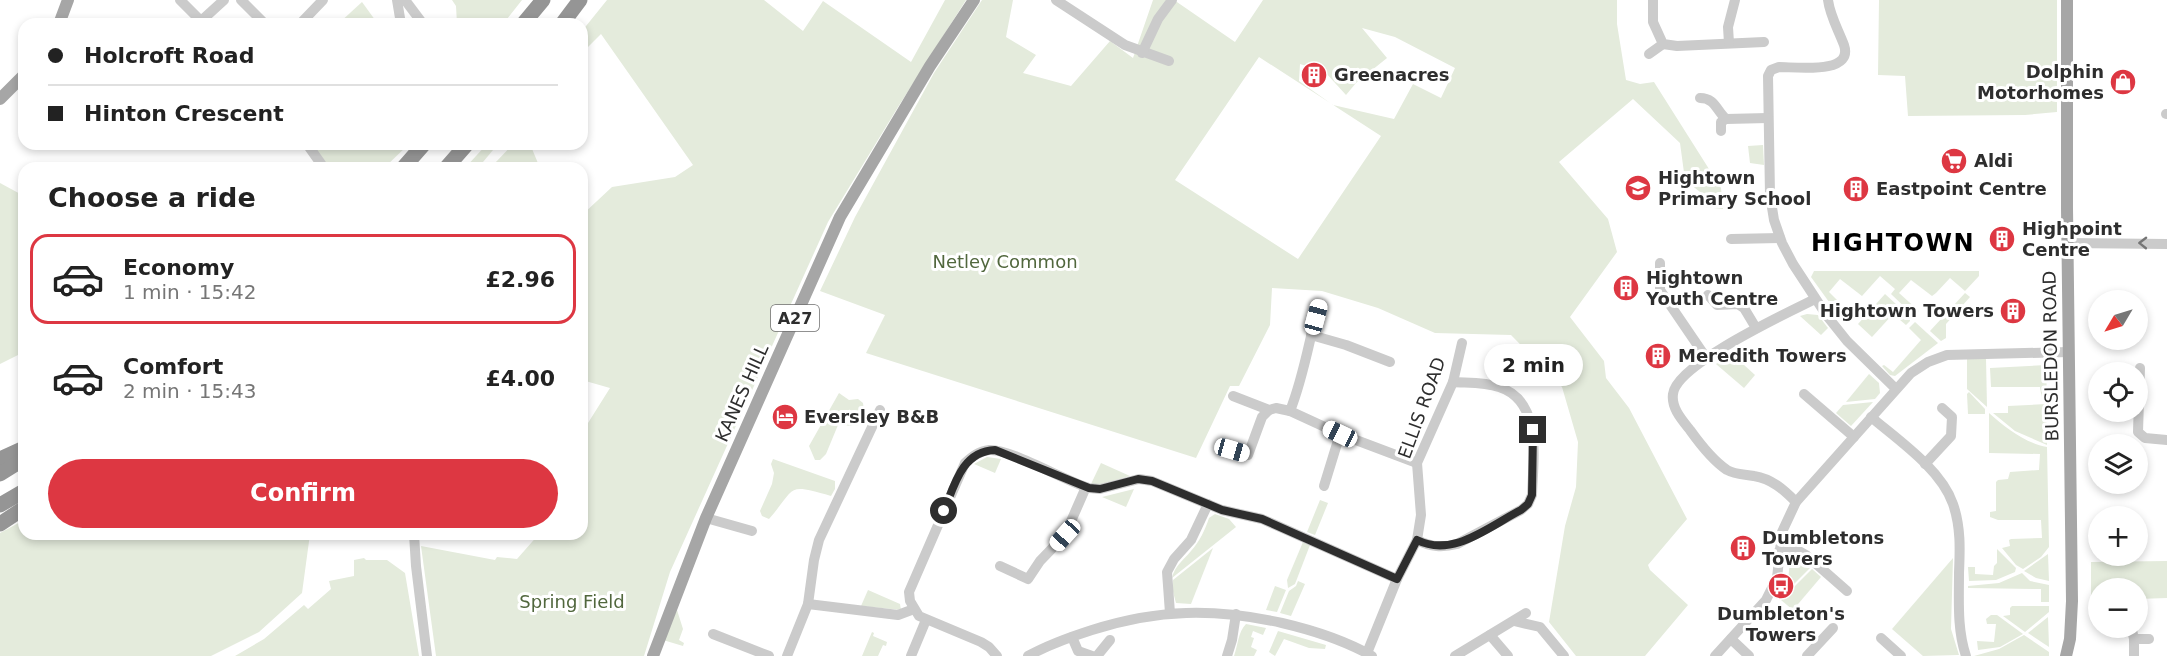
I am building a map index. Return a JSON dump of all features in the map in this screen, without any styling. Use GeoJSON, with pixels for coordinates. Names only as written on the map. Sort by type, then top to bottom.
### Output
{"type":"FeatureCollection","features":[{"type":"Feature","properties":{"kind":"highway"},"geometry":{"type":"LineString","coordinates":[[528,18],[543,0]]}},
{"type":"Feature","properties":{"kind":"highway"},"geometry":{"type":"LineString","coordinates":[[566,18],[580,0]]}},
{"type":"Feature","properties":{"kind":"highway"},"geometry":{"type":"LineString","coordinates":[[408,162],[419,150]]}},
{"type":"Feature","properties":{"kind":"highway"},"geometry":{"type":"LineString","coordinates":[[451,162],[462,150]]}},
{"type":"Feature","properties":{"kind":"highway"},"geometry":{"type":"LineString","coordinates":[[0,459],[18,451]]}},
{"type":"Feature","properties":{"kind":"highway"},"geometry":{"type":"LineString","coordinates":[[0,474],[18,463]]}},
{"type":"Feature","properties":{"kind":"highway"},"geometry":{"type":"LineString","coordinates":[[0,505],[18,494]]}},
{"type":"Feature","properties":{"kind":"highway"},"geometry":{"type":"LineString","coordinates":[[0,524],[18,512]]}},
{"type":"Feature","properties":{"kind":"main road"},"geometry":{"type":"LineString","coordinates":[[61,18],[68,0]]}},
{"type":"Feature","properties":{"kind":"main road","name":"KANES HILL"},"geometry":{"type":"LineString","coordinates":[[653,656],[706,518],[840,217],[930,66],[974,0]]}},
{"type":"Feature","properties":{"kind":"main road","name":"BURSLEDON ROAD"},"geometry":{"type":"LineString","coordinates":[[2066,656],[2070,639],[2072,601],[2067,243],[2067,0]]}},
{"type":"Feature","properties":{"kind":"main road"},"geometry":{"type":"LineString","coordinates":[[0,99],[18,81]]}},
{"type":"Feature","properties":{"kind":"main road","name":"BURSLEDON ROAD"},"geometry":{"type":"LineString","coordinates":[[2070,639],[2073,656]]}},
{"type":"Feature","properties":{"kind":"street"},"geometry":{"type":"LineString","coordinates":[[180,0],[197,18]]}},
{"type":"Feature","properties":{"kind":"street"},"geometry":{"type":"LineString","coordinates":[[207,18],[224,0]]}},
{"type":"Feature","properties":{"kind":"street"},"geometry":{"type":"LineString","coordinates":[[241,0],[259,18]]}},
{"type":"Feature","properties":{"kind":"street"},"geometry":{"type":"LineString","coordinates":[[306,18],[322,0]]}},
{"type":"Feature","properties":{"kind":"street"},"geometry":{"type":"LineString","coordinates":[[397,0],[400,18]]}},
{"type":"Feature","properties":{"kind":"street"},"geometry":{"type":"LineString","coordinates":[[405,0],[418,18]]}},
{"type":"Feature","properties":{"kind":"street"},"geometry":{"type":"LineString","coordinates":[[1056,0],[1125,45],[1169,62]]}},
{"type":"Feature","properties":{"kind":"street"},"geometry":{"type":"LineString","coordinates":[[1142,53],[1158,19],[1172,0]]}},
{"type":"Feature","properties":{"kind":"street"},"geometry":{"type":"LineString","coordinates":[[1653,0],[1653,22],[1663,44]]}},
{"type":"Feature","properties":{"kind":"street"},"geometry":{"type":"LineString","coordinates":[[1729,43],[1728,27],[1735,0]]}},
{"type":"Feature","properties":{"kind":"street"},"geometry":{"type":"LineString","coordinates":[[1828,0],[1834,25],[1845,47],[1844,57],[1840,63],[1831,67],[1779,67],[1771,70],[1767,85],[1770,195],[1774,220],[1793,264],[1815,298],[1848,341],[1896,389]]}},
{"type":"Feature","properties":{"kind":"street"},"geometry":{"type":"LineString","coordinates":[[1649,54],[1663,44],[1677,46],[1764,42]]}},
{"type":"Feature","properties":{"kind":"street"},"geometry":{"type":"LineString","coordinates":[[1700,98],[1708,98],[1726,119]]}},
{"type":"Feature","properties":{"kind":"street"},"geometry":{"type":"LineString","coordinates":[[1721,131],[1721,122],[1726,119],[1768,118]]}},
{"type":"Feature","properties":{"kind":"street"},"geometry":{"type":"LineString","coordinates":[[1731,239],[1780,238]]}},
{"type":"Feature","properties":{"kind":"street"},"geometry":{"type":"LineString","coordinates":[[2067,243],[2167,244]]}},
{"type":"Feature","properties":{"kind":"street"},"geometry":{"type":"LineString","coordinates":[[1660,263],[1660,290],[1707,359]]}},
{"type":"Feature","properties":{"kind":"street"},"geometry":{"type":"LineString","coordinates":[[1708,295],[1717,305],[1738,304],[1744,308],[1756,328]]}},
{"type":"Feature","properties":{"kind":"street"},"geometry":{"type":"LineString","coordinates":[[1796,502],[1774,482],[1727,470],[1702,446],[1678,414],[1673,405],[1672,396],[1674,388],[1684,375],[1707,359],[1756,328],[1815,298]]}},
{"type":"Feature","properties":{"kind":"street"},"geometry":{"type":"LineString","coordinates":[[1290,411],[1301,382],[1319,304]]}},
{"type":"Feature","properties":{"kind":"street"},"geometry":{"type":"LineString","coordinates":[[1311,335],[1346,345],[1390,362]]}},
{"type":"Feature","properties":{"kind":"street","name":"ELLIS ROAD"},"geometry":{"type":"LineString","coordinates":[[1369,655],[1397,579],[1417,540],[1421,515],[1417,463],[1453,382],[1462,343]]}},
{"type":"Feature","properties":{"kind":"street"},"geometry":{"type":"LineString","coordinates":[[1715,656],[1766,600],[1772,590],[1777,578],[1782,532],[1796,502],[1896,389],[1919,367],[1947,355],[2068,352]]}},
{"type":"Feature","properties":{"kind":"street"},"geometry":{"type":"LineString","coordinates":[[1417,540],[1435,547],[1457,544],[1521,510],[1528,504],[1532,495],[1533,430],[1524,407],[1511,393],[1501,387],[1453,382]]}},
{"type":"Feature","properties":{"kind":"street"},"geometry":{"type":"LineString","coordinates":[[1804,394],[1854,437]]}},
{"type":"Feature","properties":{"kind":"street"},"geometry":{"type":"LineString","coordinates":[[1233,396],[1269,410]]}},
{"type":"Feature","properties":{"kind":"street"},"geometry":{"type":"LineString","coordinates":[[1232,450],[1248,455],[1262,417],[1269,410],[1276,408],[1290,411],[1340,434],[1417,463]]}},
{"type":"Feature","properties":{"kind":"street"},"geometry":{"type":"LineString","coordinates":[[1925,464],[1951,436],[1952,417],[1942,408]]}},
{"type":"Feature","properties":{"kind":"street"},"geometry":{"type":"LineString","coordinates":[[787,656],[807,604],[819,540],[880,410]]}},
{"type":"Feature","properties":{"kind":"street"},"geometry":{"type":"LineString","coordinates":[[1871,417],[1925,464],[1952,502],[1957,520],[1960,548],[1959,612],[1966,656]]}},
{"type":"Feature","properties":{"kind":"street"},"geometry":{"type":"LineString","coordinates":[[2138,422],[2138,432],[2145,438],[2167,440]]}},
{"type":"Feature","properties":{"kind":"street"},"geometry":{"type":"LineString","coordinates":[[1324,486],[1340,434]]}},
{"type":"Feature","properties":{"kind":"street"},"geometry":{"type":"LineString","coordinates":[[997,656],[981,642],[919,616],[910,601],[909,592],[965,463],[979,452],[987,450],[999,451],[1086,487],[1100,489],[1138,479],[1152,481],[1237,515],[1262,519],[1397,579]]}},
{"type":"Feature","properties":{"kind":"street"},"geometry":{"type":"LineString","coordinates":[[1000,566],[1028,579],[1040,561],[1065,535],[1086,487]]}},
{"type":"Feature","properties":{"kind":"street"},"geometry":{"type":"LineString","coordinates":[[1170,613],[1167,572],[1174,559],[1191,540],[1208,504]]}},
{"type":"Feature","properties":{"kind":"street"},"geometry":{"type":"LineString","coordinates":[[706,518],[752,531]]}},
{"type":"Feature","properties":{"kind":"street"},"geometry":{"type":"LineString","coordinates":[[414,540],[427,656]]}},
{"type":"Feature","properties":{"kind":"street"},"geometry":{"type":"LineString","coordinates":[[1779,551],[1799,551],[1806,555],[1847,591]]}},
{"type":"Feature","properties":{"kind":"street"},"geometry":{"type":"LineString","coordinates":[[807,604],[898,615],[914,609]]}},
{"type":"Feature","properties":{"kind":"street"},"geometry":{"type":"LineString","coordinates":[[1028,656],[1072,637],[1134,618],[1170,613],[1208,612],[1236,614],[1294,626],[1324,635],[1369,655]]}},
{"type":"Feature","properties":{"kind":"street"},"geometry":{"type":"LineString","coordinates":[[1455,656],[1526,613]]}},
{"type":"Feature","properties":{"kind":"street"},"geometry":{"type":"LineString","coordinates":[[1227,656],[1234,634],[1236,614]]}},
{"type":"Feature","properties":{"kind":"street"},"geometry":{"type":"LineString","coordinates":[[911,656],[926,620]]}},
{"type":"Feature","properties":{"kind":"street"},"geometry":{"type":"LineString","coordinates":[[1514,621],[1532,623],[1541,628],[1564,656]]}},
{"type":"Feature","properties":{"kind":"street"},"geometry":{"type":"LineString","coordinates":[[1807,656],[1833,628]]}},
{"type":"Feature","properties":{"kind":"street"},"geometry":{"type":"LineString","coordinates":[[713,634],[769,656]]}},
{"type":"Feature","properties":{"kind":"street"},"geometry":{"type":"LineString","coordinates":[[2134,656],[2133,635],[2149,639]]}},
{"type":"Feature","properties":{"kind":"street"},"geometry":{"type":"LineString","coordinates":[[1490,636],[1508,656]]}},
{"type":"Feature","properties":{"kind":"street"},"geometry":{"type":"LineString","coordinates":[[1072,637],[1078,651],[1092,656]]}},
{"type":"Feature","properties":{"kind":"street"},"geometry":{"type":"LineString","coordinates":[[1881,638],[1901,656]]}},
{"type":"Feature","properties":{"kind":"street"},"geometry":{"type":"LineString","coordinates":[[1731,639],[1749,656]]}},
{"type":"Feature","properties":{"kind":"street"},"geometry":{"type":"LineString","coordinates":[[1097,656],[1110,640]]}},
{"type":"Feature","properties":{"kind":"green space"},"geometry":{"type":"Polygon","coordinates":[[[452,0],[522,0],[508,18],[457,18],[456,6],[452,0]]]}},
{"type":"Feature","properties":{"kind":"green space","name":"Spring Field"},"geometry":{"type":"Polygon","coordinates":[[[607,0],[764,0],[803,31],[823,1],[911,62],[945,0],[966,0],[828,222],[670,572],[644,656],[436,656],[421,546],[495,560],[497,557],[517,559],[534,540],[588,540],[588,423],[610,388],[588,382],[588,209],[612,187],[675,177],[693,165],[601,34],[588,47],[588,24],[607,0]]]}},
{"type":"Feature","properties":{"kind":"green space","name":"Netley Common"},"geometry":{"type":"Polygon","coordinates":[[[982,0],[1013,0],[1006,37],[1036,55],[1023,73],[1071,86],[1110,41],[1133,58],[1153,0],[1174,0],[1235,42],[1263,0],[1617,0],[1617,24],[1626,80],[1640,84],[1654,82],[1721,188],[1723,209],[1704,207],[1705,196],[1685,180],[1680,143],[1633,99],[1559,162],[1608,219],[1617,252],[1570,317],[1604,361],[1606,378],[1629,408],[1687,519],[1648,565],[1650,570],[1688,605],[1645,656],[1576,656],[1549,622],[1565,526],[1576,487],[1578,442],[1562,387],[1511,335],[1435,333],[1378,308],[1322,291],[1272,288],[1270,325],[1239,386],[1230,386],[1196,458],[866,353],[885,315],[820,291],[855,217],[934,73],[982,0]],[[1362,28],[1387,58],[1356,83],[1346,95],[1325,72],[1300,64],[1299,81],[1332,104],[1259,57],[1175,180],[1298,259],[1381,136],[1333,105],[1394,119],[1413,84],[1441,98],[1455,68],[1395,37],[1362,28]]]}},
{"type":"Feature","properties":{"kind":"green space"},"geometry":{"type":"Polygon","coordinates":[[[1879,0],[2057,0],[2057,112],[2025,115],[1908,116],[1905,76],[1878,75],[1879,0]]]}},
{"type":"Feature","properties":{"kind":"green space"},"geometry":{"type":"Polygon","coordinates":[[[362,2],[374,18],[345,18],[362,2]]]}},
{"type":"Feature","properties":{"kind":"green space"},"geometry":{"type":"Polygon","coordinates":[[[1763,145],[1764,165],[1750,163],[1748,146],[1763,145]]]}},
{"type":"Feature","properties":{"kind":"green space"},"geometry":{"type":"Polygon","coordinates":[[[316,150],[403,150],[390,162],[326,162],[316,150]]]}},
{"type":"Feature","properties":{"kind":"green space"},"geometry":{"type":"Polygon","coordinates":[[[482,150],[493,150],[483,162],[470,162],[482,150]]]}},
{"type":"Feature","properties":{"kind":"green space"},"geometry":{"type":"Polygon","coordinates":[[[507,150],[532,150],[538,162],[496,162],[507,150]]]}},
{"type":"Feature","properties":{"kind":"green space"},"geometry":{"type":"Polygon","coordinates":[[[0,183],[18,193],[18,355],[0,364],[0,183]]]}},
{"type":"Feature","properties":{"kind":"green space"},"geometry":{"type":"Polygon","coordinates":[[[1814,271],[1979,271],[1979,276],[1965,291],[1950,278],[1932,296],[1911,280],[1899,293],[1919,311],[1914,316],[1891,294],[1895,289],[1880,276],[1862,296],[1840,279],[1829,292],[1847,310],[1842,320],[1811,277],[1814,271]]]}},
{"type":"Feature","properties":{"kind":"green space"},"geometry":{"type":"Polygon","coordinates":[[[1965,293],[1970,297],[1946,324],[1946,338],[1941,341],[1930,331],[1965,293]]]}},
{"type":"Feature","properties":{"kind":"green space"},"geometry":{"type":"Polygon","coordinates":[[[1885,294],[1909,316],[1910,321],[1906,325],[1893,314],[1872,337],[1858,324],[1885,294]]]}},
{"type":"Feature","properties":{"kind":"green space"},"geometry":{"type":"Polygon","coordinates":[[[1818,315],[1828,328],[1821,335],[1800,316],[1818,315]]]}},
{"type":"Feature","properties":{"kind":"green space"},"geometry":{"type":"Polygon","coordinates":[[[1915,322],[1938,343],[1895,376],[1890,375],[1882,366],[1884,365],[1893,372],[1921,340],[1909,328],[1915,322]]]}},
{"type":"Feature","properties":{"kind":"green space"},"geometry":{"type":"Polygon","coordinates":[[[1732,354],[1755,375],[1744,388],[1716,364],[1732,354]]]}},
{"type":"Feature","properties":{"kind":"green space"},"geometry":{"type":"Polygon","coordinates":[[[1986,358],[1987,407],[1967,389],[1967,359],[1986,358]]]}},
{"type":"Feature","properties":{"kind":"green space"},"geometry":{"type":"Polygon","coordinates":[[[2046,365],[2047,400],[2042,400],[2040,387],[1991,387],[1990,368],[2046,365]]]}},
{"type":"Feature","properties":{"kind":"green space"},"geometry":{"type":"Polygon","coordinates":[[[1869,374],[1879,383],[1880,393],[1875,399],[1846,402],[1869,374]]]}},
{"type":"Feature","properties":{"kind":"green space"},"geometry":{"type":"Polygon","coordinates":[[[1969,392],[1985,409],[1985,414],[1968,414],[1967,394],[1969,392]]]}},
{"type":"Feature","properties":{"kind":"green space"},"geometry":{"type":"Polygon","coordinates":[[[839,393],[849,400],[858,399],[863,403],[868,418],[866,423],[855,426],[838,425],[826,454],[820,460],[815,460],[809,446],[839,393]]]}},
{"type":"Feature","properties":{"kind":"green space"},"geometry":{"type":"Polygon","coordinates":[[[1873,402],[1851,426],[1836,413],[1843,405],[1873,402]]]}},
{"type":"Feature","properties":{"kind":"green space"},"geometry":{"type":"Polygon","coordinates":[[[2046,404],[2047,445],[2015,431],[1993,413],[2008,413],[2008,406],[2046,404]]]}},
{"type":"Feature","properties":{"kind":"green space"},"geometry":{"type":"Polygon","coordinates":[[[1989,413],[2023,438],[2047,447],[2049,547],[2041,557],[2023,569],[2016,565],[2002,548],[2010,546],[2009,540],[2011,539],[2042,538],[2041,520],[1998,520],[1990,517],[1990,512],[1996,511],[1996,482],[2008,479],[2010,472],[2039,470],[2040,454],[1989,453],[1989,413]]]}},
{"type":"Feature","properties":{"kind":"green space"},"geometry":{"type":"Polygon","coordinates":[[[987,457],[1001,459],[995,473],[974,464],[987,457]]]}},
{"type":"Feature","properties":{"kind":"green space"},"geometry":{"type":"Polygon","coordinates":[[[773,459],[835,481],[835,489],[831,496],[799,489],[793,491],[769,519],[762,516],[760,511],[772,484],[773,459]]]}},
{"type":"Feature","properties":{"kind":"green space"},"geometry":{"type":"Polygon","coordinates":[[[1101,463],[1130,476],[1101,484],[1091,484],[1101,463]]]}},
{"type":"Feature","properties":{"kind":"green space"},"geometry":{"type":"Polygon","coordinates":[[[1134,489],[1126,507],[1102,497],[1134,489]]]}},
{"type":"Feature","properties":{"kind":"green space"},"geometry":{"type":"Polygon","coordinates":[[[1320,500],[1328,503],[1315,535],[1307,532],[1320,500]]]}},
{"type":"Feature","properties":{"kind":"green space"},"geometry":{"type":"Polygon","coordinates":[[[1215,514],[1229,519],[1236,527],[1172,578],[1177,566],[1200,539],[1209,518],[1215,514]]]}},
{"type":"Feature","properties":{"kind":"green space"},"geometry":{"type":"Polygon","coordinates":[[[18,523],[18,540],[309,540],[302,593],[259,632],[211,656],[0,656],[0,533],[18,523]]]}},
{"type":"Feature","properties":{"kind":"green space"},"geometry":{"type":"Polygon","coordinates":[[[1303,542],[1310,545],[1295,584],[1288,588],[1287,580],[1303,542]]]}},
{"type":"Feature","properties":{"kind":"green space"},"geometry":{"type":"Polygon","coordinates":[[[1213,548],[1191,604],[1176,603],[1172,588],[1173,580],[1213,548]]]}},
{"type":"Feature","properties":{"kind":"green space"},"geometry":{"type":"Polygon","coordinates":[[[1997,549],[2016,568],[2015,572],[1996,580],[1969,581],[1968,567],[1975,567],[1975,574],[1993,575],[1994,566],[1997,563],[1997,549]]]}},
{"type":"Feature","properties":{"kind":"green space"},"geometry":{"type":"Polygon","coordinates":[[[2048,554],[2049,581],[2036,578],[2024,571],[2048,554]]]}},
{"type":"Feature","properties":{"kind":"green space"},"geometry":{"type":"Polygon","coordinates":[[[364,558],[366,560],[387,560],[405,573],[419,656],[235,656],[264,639],[304,605],[308,609],[331,589],[329,581],[354,576],[354,560],[364,558]]]}},
{"type":"Feature","properties":{"kind":"green space"},"geometry":{"type":"Polygon","coordinates":[[[1795,558],[1810,568],[1783,595],[1788,580],[1790,561],[1795,558]]]}},
{"type":"Feature","properties":{"kind":"green space"},"geometry":{"type":"Polygon","coordinates":[[[1953,558],[1951,629],[1959,655],[1923,656],[1892,629],[1953,558]]]}},
{"type":"Feature","properties":{"kind":"green space"},"geometry":{"type":"Polygon","coordinates":[[[2148,561],[2167,561],[2167,598],[2148,599],[2148,578],[2091,578],[2091,566],[2148,566],[2148,561]]]}},
{"type":"Feature","properties":{"kind":"green space"},"geometry":{"type":"Polygon","coordinates":[[[1812,569],[1821,577],[1793,610],[1781,600],[1812,569]]]}},
{"type":"Feature","properties":{"kind":"green space"},"geometry":{"type":"Polygon","coordinates":[[[2022,573],[2030,581],[2049,585],[2049,602],[2041,602],[2041,589],[1968,588],[1968,586],[1999,583],[2022,573]]]}},
{"type":"Feature","properties":{"kind":"green space"},"geometry":{"type":"Polygon","coordinates":[[[1298,581],[1305,584],[1291,616],[1280,613],[1289,591],[1296,586],[1298,581]]]}},
{"type":"Feature","properties":{"kind":"green space"},"geometry":{"type":"Polygon","coordinates":[[[1275,586],[1286,590],[1277,612],[1266,610],[1275,586]]]}},
{"type":"Feature","properties":{"kind":"green space"},"geometry":{"type":"Polygon","coordinates":[[[868,590],[900,604],[901,610],[861,606],[868,590]]]}},
{"type":"Feature","properties":{"kind":"green space"},"geometry":{"type":"Polygon","coordinates":[[[2012,606],[2049,606],[2049,612],[2025,632],[2003,616],[2010,615],[2012,606]]]}},
{"type":"Feature","properties":{"kind":"green space"},"geometry":{"type":"Polygon","coordinates":[[[677,610],[683,629],[679,640],[684,643],[683,646],[663,640],[677,610]]]}},
{"type":"Feature","properties":{"kind":"green space"},"geometry":{"type":"Polygon","coordinates":[[[1991,615],[1997,615],[2023,634],[2000,647],[1978,650],[1977,641],[1994,642],[1996,624],[1987,624],[1986,619],[1991,615]]]}},
{"type":"Feature","properties":{"kind":"green space"},"geometry":{"type":"Polygon","coordinates":[[[2048,617],[2049,647],[2028,633],[2048,617]]]}},
{"type":"Feature","properties":{"kind":"green space"},"geometry":{"type":"Polygon","coordinates":[[[1246,624],[1266,628],[1263,635],[1253,631],[1251,637],[1254,638],[1251,647],[1257,650],[1254,656],[1234,656],[1243,627],[1246,624]]]}},
{"type":"Feature","properties":{"kind":"green space"},"geometry":{"type":"Polygon","coordinates":[[[1278,631],[1326,645],[1325,649],[1309,648],[1284,639],[1275,656],[1269,652],[1278,631]]]}},
{"type":"Feature","properties":{"kind":"green space"},"geometry":{"type":"Polygon","coordinates":[[[872,632],[873,636],[887,642],[886,646],[883,645],[878,656],[862,656],[872,632]]]}},
{"type":"Feature","properties":{"kind":"green space"},"geometry":{"type":"Polygon","coordinates":[[[2024,635],[2049,652],[2049,656],[1974,656],[1999,649],[2024,635]]]}},
{"type":"Feature","properties":{"kind":"place","name":"Greenacres"},"geometry":{"type":"Point","coordinates":[1314,75]}},
{"type":"Feature","properties":{"kind":"place","name":"Dolphin Motorhomes"},"geometry":{"type":"Point","coordinates":[2123,82]}},
{"type":"Feature","properties":{"kind":"place","name":"Aldi"},"geometry":{"type":"Point","coordinates":[1954,161]}},
{"type":"Feature","properties":{"kind":"place","name":"Hightown Primary School"},"geometry":{"type":"Point","coordinates":[1638,188]}},
{"type":"Feature","properties":{"kind":"place","name":"Eastpoint Centre"},"geometry":{"type":"Point","coordinates":[1856,189]}},
{"type":"Feature","properties":{"kind":"place","name":"Highpoint Centre"},"geometry":{"type":"Point","coordinates":[2002,239]}},
{"type":"Feature","properties":{"kind":"place","name":"Hightown Youth Centre"},"geometry":{"type":"Point","coordinates":[1626,288]}},
{"type":"Feature","properties":{"kind":"place","name":"Hightown Towers"},"geometry":{"type":"Point","coordinates":[2013,311]}},
{"type":"Feature","properties":{"kind":"place","name":"Meredith Towers"},"geometry":{"type":"Point","coordinates":[1658,356]}},
{"type":"Feature","properties":{"kind":"place","name":"Eversley B&B"},"geometry":{"type":"Point","coordinates":[785,417]}},
{"type":"Feature","properties":{"kind":"place","name":"Dumbletons Towers"},"geometry":{"type":"Point","coordinates":[1743,548]}},
{"type":"Feature","properties":{"kind":"place","name":"Dumbleton's Towers"},"geometry":{"type":"Point","coordinates":[1781,586]}},
{"type":"Feature","properties":{"kind":"district","name":"HIGHTOWN"},"geometry":{"type":"Point","coordinates":[1893,243]}},
{"type":"Feature","properties":{"kind":"route"},"geometry":{"type":"LineString","coordinates":[[944,511],[965,463],[979,452],[995,450],[1089,488],[1100,489],[1138,479],[1152,481],[1222,510],[1262,519],[1397,579],[1417,540],[1435,547],[1457,544],[1528,504],[1532,495],[1533,430]]}}]}
